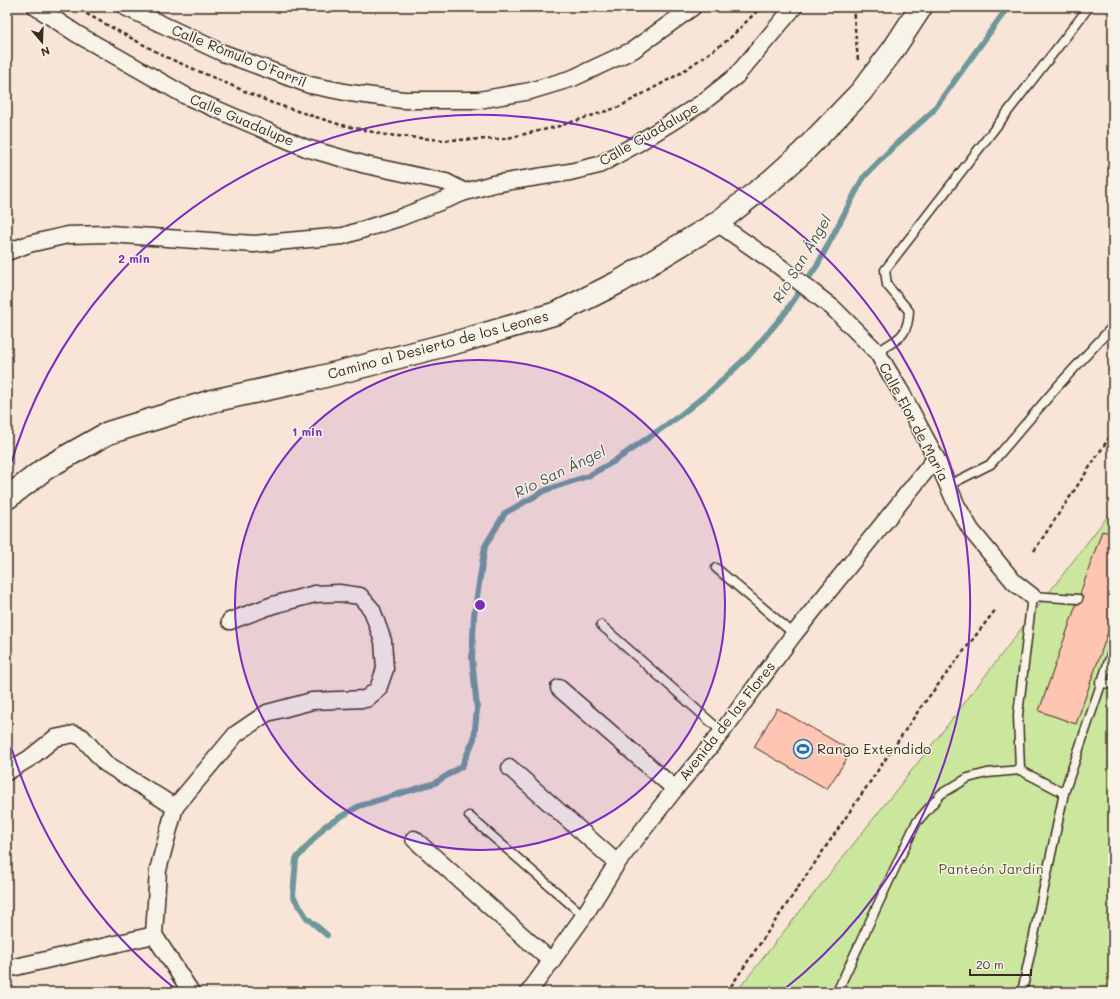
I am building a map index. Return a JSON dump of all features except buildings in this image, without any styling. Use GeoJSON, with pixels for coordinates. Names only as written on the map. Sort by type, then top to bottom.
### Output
{"type":"FeatureCollection","features":[{"type":"Feature","properties":{"kind":"main road","name":"Camino al Desierto de los Leones"},"geometry":{"type":"LineString","coordinates":[[7,498],[46,468],[108,433],[212,401],[317,378],[451,344],[557,313],[619,282],[717,222],[772,180],[798,156],[861,92],[893,50],[921,7]]}},
{"type":"Feature","properties":{"kind":"street","name":"Calle Guadalupe"},"geometry":{"type":"LineString","coordinates":[[36,7],[77,34],[186,96],[299,145],[366,165],[446,182],[465,192]]}},
{"type":"Feature","properties":{"kind":"street","name":"Calle Rómulo O'Farril"},"geometry":{"type":"LineString","coordinates":[[124,7],[223,52],[310,85],[350,93],[410,100],[479,100],[530,91],[573,78],[633,50],[693,7]]}},
{"type":"Feature","properties":{"kind":"street","name":"Calle Guadalupe"},"geometry":{"type":"LineString","coordinates":[[7,252],[28,244],[68,235],[109,234],[254,244],[343,236],[398,218],[465,192],[493,184],[570,172],[599,164],[634,145],[702,103],[736,76],[794,7]]}},
{"type":"Feature","properties":{"kind":"street","name":"Calle Flor de María"},"geometry":{"type":"LineString","coordinates":[[717,222],[814,293],[832,308],[877,352],[902,392],[936,458],[947,486],[971,530],[1014,582],[1032,596]]}},
{"type":"Feature","properties":{"kind":"street","name":"Avenida de las Flores"},"geometry":{"type":"LineString","coordinates":[[528,992],[552,962],[584,916],[617,863],[674,789],[722,732],[794,634],[936,458]]}},
{"type":"Feature","properties":{"kind":"street"},"geometry":{"type":"LineString","coordinates":[[191,992],[154,935],[158,870],[175,807],[236,734],[267,713],[312,701],[366,699],[378,689],[385,669],[383,641],[372,610],[360,596],[339,593],[315,594],[273,604],[230,621]]}},
{"type":"Feature","properties":{"kind":"street"},"geometry":{"type":"LineString","coordinates":[[559,688],[674,789]]}},
{"type":"Feature","properties":{"kind":"street"},"geometry":{"type":"LineString","coordinates":[[7,772],[30,758],[55,738],[74,734],[82,737],[105,763],[175,807]]}},
{"type":"Feature","properties":{"kind":"street"},"geometry":{"type":"LineString","coordinates":[[510,768],[617,863]]}},
{"type":"Feature","properties":{"kind":"street"},"geometry":{"type":"LineString","coordinates":[[414,839],[552,962]]}},
{"type":"Feature","properties":{"kind":"street"},"geometry":{"type":"LineString","coordinates":[[7,969],[154,935]]}},
{"type":"Feature","properties":{"kind":"lane"},"geometry":{"type":"LineString","coordinates":[[877,352],[904,334],[909,324],[909,311],[887,285],[884,276],[885,270],[1089,7]]}},
{"type":"Feature","properties":{"kind":"lane"},"geometry":{"type":"LineString","coordinates":[[947,486],[991,464],[1057,387],[1113,326]]}},
{"type":"Feature","properties":{"kind":"lane"},"geometry":{"type":"LineString","coordinates":[[716,568],[794,634]]}},
{"type":"Feature","properties":{"kind":"lane"},"geometry":{"type":"LineString","coordinates":[[1020,770],[1018,715],[1032,596],[1078,599]]}},
{"type":"Feature","properties":{"kind":"lane"},"geometry":{"type":"LineString","coordinates":[[601,625],[722,732]]}},
{"type":"Feature","properties":{"kind":"lane"},"geometry":{"type":"LineString","coordinates":[[1022,992],[1064,793],[1100,682],[1113,649]]}},
{"type":"Feature","properties":{"kind":"lane"},"geometry":{"type":"LineString","coordinates":[[1100,682],[1113,685]]}},
{"type":"Feature","properties":{"kind":"lane"},"geometry":{"type":"LineString","coordinates":[[837,992],[916,823],[941,794],[968,778],[987,773],[1020,770],[1064,793]]}},
{"type":"Feature","properties":{"kind":"lane"},"geometry":{"type":"LineString","coordinates":[[468,816],[584,916]]}},
{"type":"Feature","properties":{"kind":"path"},"geometry":{"type":"LineString","coordinates":[[853,7],[861,92]]}},
{"type":"Feature","properties":{"kind":"path"},"geometry":{"type":"LineString","coordinates":[[1034,551],[1113,432]]}},
{"type":"Feature","properties":{"kind":"path"},"geometry":{"type":"LineString","coordinates":[[727,992],[921,707],[996,609]]}},
{"type":"Feature","properties":{"kind":"green space","name":"Panteón Jardín"},"geometry":{"type":"Polygon","coordinates":[[[1113,509],[1113,992],[736,992],[939,736],[1113,509]]]}},
{"type":"Feature","properties":{"kind":"waterway","name":"Río San Ángel"},"geometry":{"type":"LineString","coordinates":[[327,935],[307,918],[293,896],[296,859],[325,826],[359,806],[435,783],[462,766],[474,739],[477,709],[472,658],[474,615],[485,546],[505,513],[546,490],[588,476],[613,462],[678,417],[713,389],[751,353],[785,313],[818,264],[863,178],[895,145],[932,112],[1008,7]]}},
{"type":"Feature","properties":{"kind":"place","name":"Rango Extendido"},"geometry":{"type":"Point","coordinates":[803,749]}}]}
